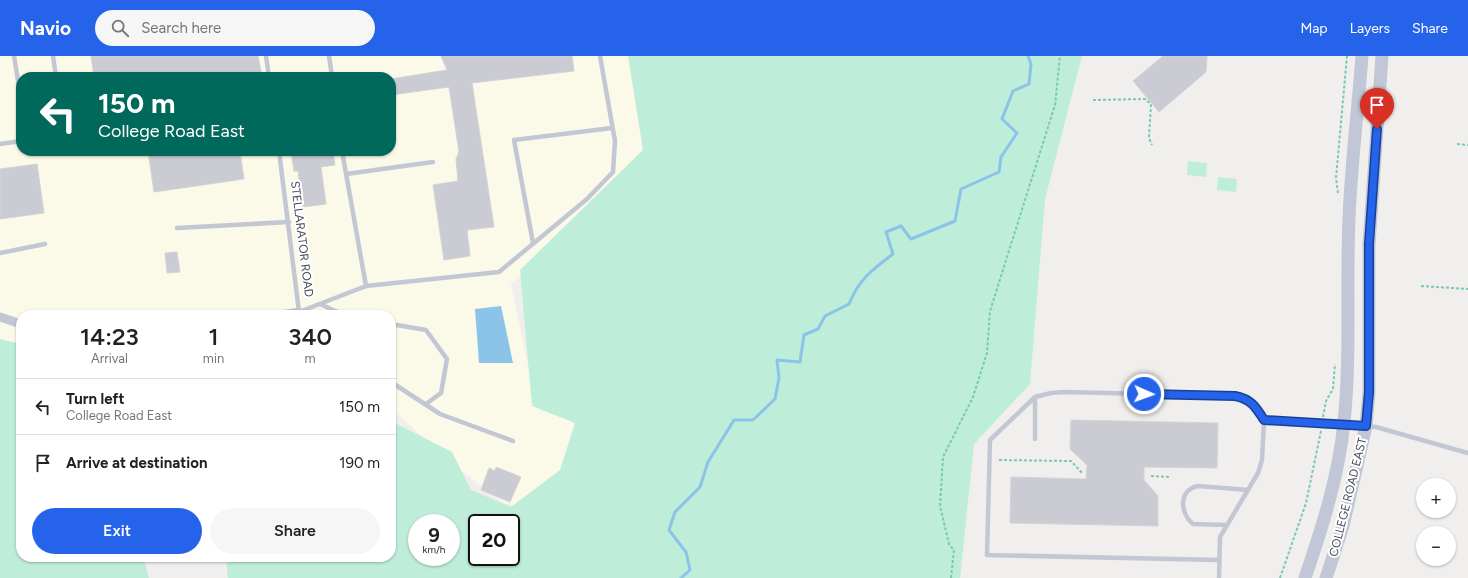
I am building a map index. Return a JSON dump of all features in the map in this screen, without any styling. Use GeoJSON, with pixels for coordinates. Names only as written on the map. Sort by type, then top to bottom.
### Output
{"type":"FeatureCollection","features":[{"type":"Feature","properties":{"kind":"street","name":"COLLEGE ROAD EAST"},"geometry":{"type":"LineString","coordinates":[[1305,578],[1318,540],[1337,466],[1344,424],[1348,384],[1349,219],[1362,56]]}},
{"type":"Feature","properties":{"kind":"street","name":"COLLEGE ROAD EAST"},"geometry":{"type":"LineString","coordinates":[[1326,578],[1343,526],[1366,426],[1369,392],[1369,244],[1382,56]]}},
{"type":"Feature","properties":{"kind":"street"},"geometry":{"type":"LineString","coordinates":[[0,317],[16,322]]}},
{"type":"Feature","properties":{"kind":"lane"},"geometry":{"type":"LineString","coordinates":[[14,56],[17,72]]}},
{"type":"Feature","properties":{"kind":"lane"},"geometry":{"type":"LineString","coordinates":[[53,56],[55,72]]}},
{"type":"Feature","properties":{"kind":"lane"},"geometry":{"type":"LineString","coordinates":[[266,56],[268,72]]}},
{"type":"Feature","properties":{"kind":"lane"},"geometry":{"type":"LineString","coordinates":[[329,56],[331,72]]}},
{"type":"Feature","properties":{"kind":"lane"},"geometry":{"type":"LineString","coordinates":[[304,310],[366,286],[499,272],[587,199],[613,172],[615,141],[600,56]]}},
{"type":"Feature","properties":{"kind":"lane"},"geometry":{"type":"LineString","coordinates":[[533,243],[514,140],[612,128]]}},
{"type":"Feature","properties":{"kind":"lane"},"geometry":{"type":"LineString","coordinates":[[0,144],[16,142]]}},
{"type":"Feature","properties":{"kind":"lane","name":"STELLARATOR ROAD"},"geometry":{"type":"LineString","coordinates":[[280,156],[299,310]]}},
{"type":"Feature","properties":{"kind":"lane"},"geometry":{"type":"LineString","coordinates":[[343,156],[366,286]]}},
{"type":"Feature","properties":{"kind":"lane"},"geometry":{"type":"LineString","coordinates":[[346,174],[433,162]]}},
{"type":"Feature","properties":{"kind":"lane"},"geometry":{"type":"LineString","coordinates":[[177,228],[289,222]]}},
{"type":"Feature","properties":{"kind":"lane"},"geometry":{"type":"LineString","coordinates":[[0,253],[45,244]]}},
{"type":"Feature","properties":{"kind":"lane"},"geometry":{"type":"LineString","coordinates":[[320,304],[333,310]]}},
{"type":"Feature","properties":{"kind":"lane"},"geometry":{"type":"LineString","coordinates":[[396,325],[426,330],[447,358],[441,393],[426,404]]}},
{"type":"Feature","properties":{"kind":"lane"},"geometry":{"type":"LineString","coordinates":[[396,385],[440,414],[513,442]]}},
{"type":"Feature","properties":{"kind":"lane"},"geometry":{"type":"LineString","coordinates":[[1219,560],[988,555],[990,440],[1035,398],[1064,392],[1235,396],[1246,398],[1253,404],[1264,420],[1262,460],[1258,473],[1220,537],[1219,578]]}},
{"type":"Feature","properties":{"kind":"lane"},"geometry":{"type":"LineString","coordinates":[[1035,398],[1035,439]]}},
{"type":"Feature","properties":{"kind":"lane"},"geometry":{"type":"LineString","coordinates":[[1264,420],[1322,422],[1376,427],[1468,453]]}},
{"type":"Feature","properties":{"kind":"lane"},"geometry":{"type":"LineString","coordinates":[[1227,525],[1193,524],[1188,519],[1183,506],[1186,492],[1191,487],[1198,486],[1248,490]]}},
{"type":"Feature","properties":{"kind":"path"},"geometry":{"type":"LineString","coordinates":[[951,578],[954,550],[949,544],[940,506],[943,457],[973,398],[987,353],[990,311],[1055,105],[1060,56]]}},
{"type":"Feature","properties":{"kind":"path"},"geometry":{"type":"LineString","coordinates":[[1338,195],[1336,178],[1347,56]]}},
{"type":"Feature","properties":{"kind":"path"},"geometry":{"type":"LineString","coordinates":[[1093,100],[1145,99],[1151,104],[1149,138],[1152,146]]}},
{"type":"Feature","properties":{"kind":"path"},"geometry":{"type":"LineString","coordinates":[[1457,144],[1468,145]]}},
{"type":"Feature","properties":{"kind":"path"},"geometry":{"type":"LineString","coordinates":[[1421,286],[1468,289]]}},
{"type":"Feature","properties":{"kind":"path"},"geometry":{"type":"LineString","coordinates":[[1280,578],[1306,504],[1326,401],[1333,389],[1335,358]]}},
{"type":"Feature","properties":{"kind":"path"},"geometry":{"type":"LineString","coordinates":[[999,460],[1071,461],[1083,474]]}},
{"type":"Feature","properties":{"kind":"path"},"geometry":{"type":"LineString","coordinates":[[1151,476],[1169,477]]}},
{"type":"Feature","properties":{"kind":"shaded area"},"geometry":{"type":"Polygon","coordinates":[[[0,56],[699,56],[638,175],[511,284],[533,389],[555,404],[574,424],[581,445],[580,473],[523,506],[505,504],[450,462],[396,413],[396,310],[16,310],[16,371],[0,363],[0,56]]]}},
{"type":"Feature","properties":{"kind":"green space"},"geometry":{"type":"Polygon","coordinates":[[[628,56],[1082,56],[1045,199],[1030,384],[974,444],[960,578],[228,578],[226,562],[396,562],[396,424],[452,452],[471,490],[511,507],[560,470],[575,423],[532,406],[520,270],[643,150],[628,56]]]}},
{"type":"Feature","properties":{"kind":"green space"},"geometry":{"type":"Polygon","coordinates":[[[1188,161],[1207,163],[1206,177],[1187,175],[1188,161]]]}},
{"type":"Feature","properties":{"kind":"green space"},"geometry":{"type":"Polygon","coordinates":[[[1218,177],[1237,179],[1236,192],[1217,190],[1218,177]]]}},
{"type":"Feature","properties":{"kind":"green space"},"geometry":{"type":"Polygon","coordinates":[[[0,339],[16,343],[16,562],[144,562],[149,578],[0,578],[0,339]]]}},
{"type":"Feature","properties":{"kind":"water"},"geometry":{"type":"Polygon","coordinates":[[[501,306],[513,363],[479,363],[475,309],[501,306]]]}},
{"type":"Feature","properties":{"kind":"building"},"geometry":{"type":"Polygon","coordinates":[[[91,56],[258,56],[261,72],[93,72],[91,56]]]}},
{"type":"Feature","properties":{"kind":"building"},"geometry":{"type":"Polygon","coordinates":[[[441,56],[572,56],[574,71],[472,83],[494,227],[467,230],[470,256],[444,260],[433,185],[458,181],[456,159],[459,152],[449,87],[396,94],[396,78],[447,70],[441,56]]]}},
{"type":"Feature","properties":{"kind":"building"},"geometry":{"type":"Polygon","coordinates":[[[1163,56],[1207,56],[1206,72],[1159,112],[1133,81],[1163,56]]]}},
{"type":"Feature","properties":{"kind":"building"},"geometry":{"type":"Polygon","coordinates":[[[149,156],[241,156],[244,179],[154,192],[149,156]]]}},
{"type":"Feature","properties":{"kind":"building"},"geometry":{"type":"Polygon","coordinates":[[[292,156],[334,156],[335,165],[321,167],[326,204],[303,207],[298,171],[294,171],[292,156]]]}},
{"type":"Feature","properties":{"kind":"building"},"geometry":{"type":"Polygon","coordinates":[[[37,164],[44,213],[0,219],[0,169],[37,164]]]}},
{"type":"Feature","properties":{"kind":"building"},"geometry":{"type":"Polygon","coordinates":[[[177,252],[180,272],[167,273],[165,253],[177,252]]]}},
{"type":"Feature","properties":{"kind":"building"},"geometry":{"type":"Polygon","coordinates":[[[1071,420],[1218,423],[1217,468],[1144,467],[1144,480],[1158,496],[1158,526],[1010,523],[1011,477],[1086,479],[1087,465],[1070,449],[1071,420]]]}},
{"type":"Feature","properties":{"kind":"building"},"geometry":{"type":"Polygon","coordinates":[[[496,467],[521,477],[510,502],[481,490],[489,468],[495,471],[496,467]]]}},
{"type":"Feature","properties":{"kind":"waterway"},"geometry":{"type":"LineString","coordinates":[[681,578],[690,570],[686,552],[669,530],[675,512],[700,487],[708,462],[734,420],[753,420],[775,399],[779,378],[777,360],[800,362],[804,335],[818,329],[825,316],[849,304],[862,281],[872,270],[893,254],[886,232],[901,226],[911,239],[955,221],[961,189],[999,172],[1001,157],[1017,133],[1002,119],[1013,91],[1029,84],[1031,64],[1028,56]]}},
{"type":"Feature","properties":{"kind":"route"},"geometry":{"type":"LineString","coordinates":[[1144,394],[1235,396],[1246,398],[1253,404],[1264,420],[1322,422],[1366,426],[1369,392],[1369,244],[1377,129]]}}]}
